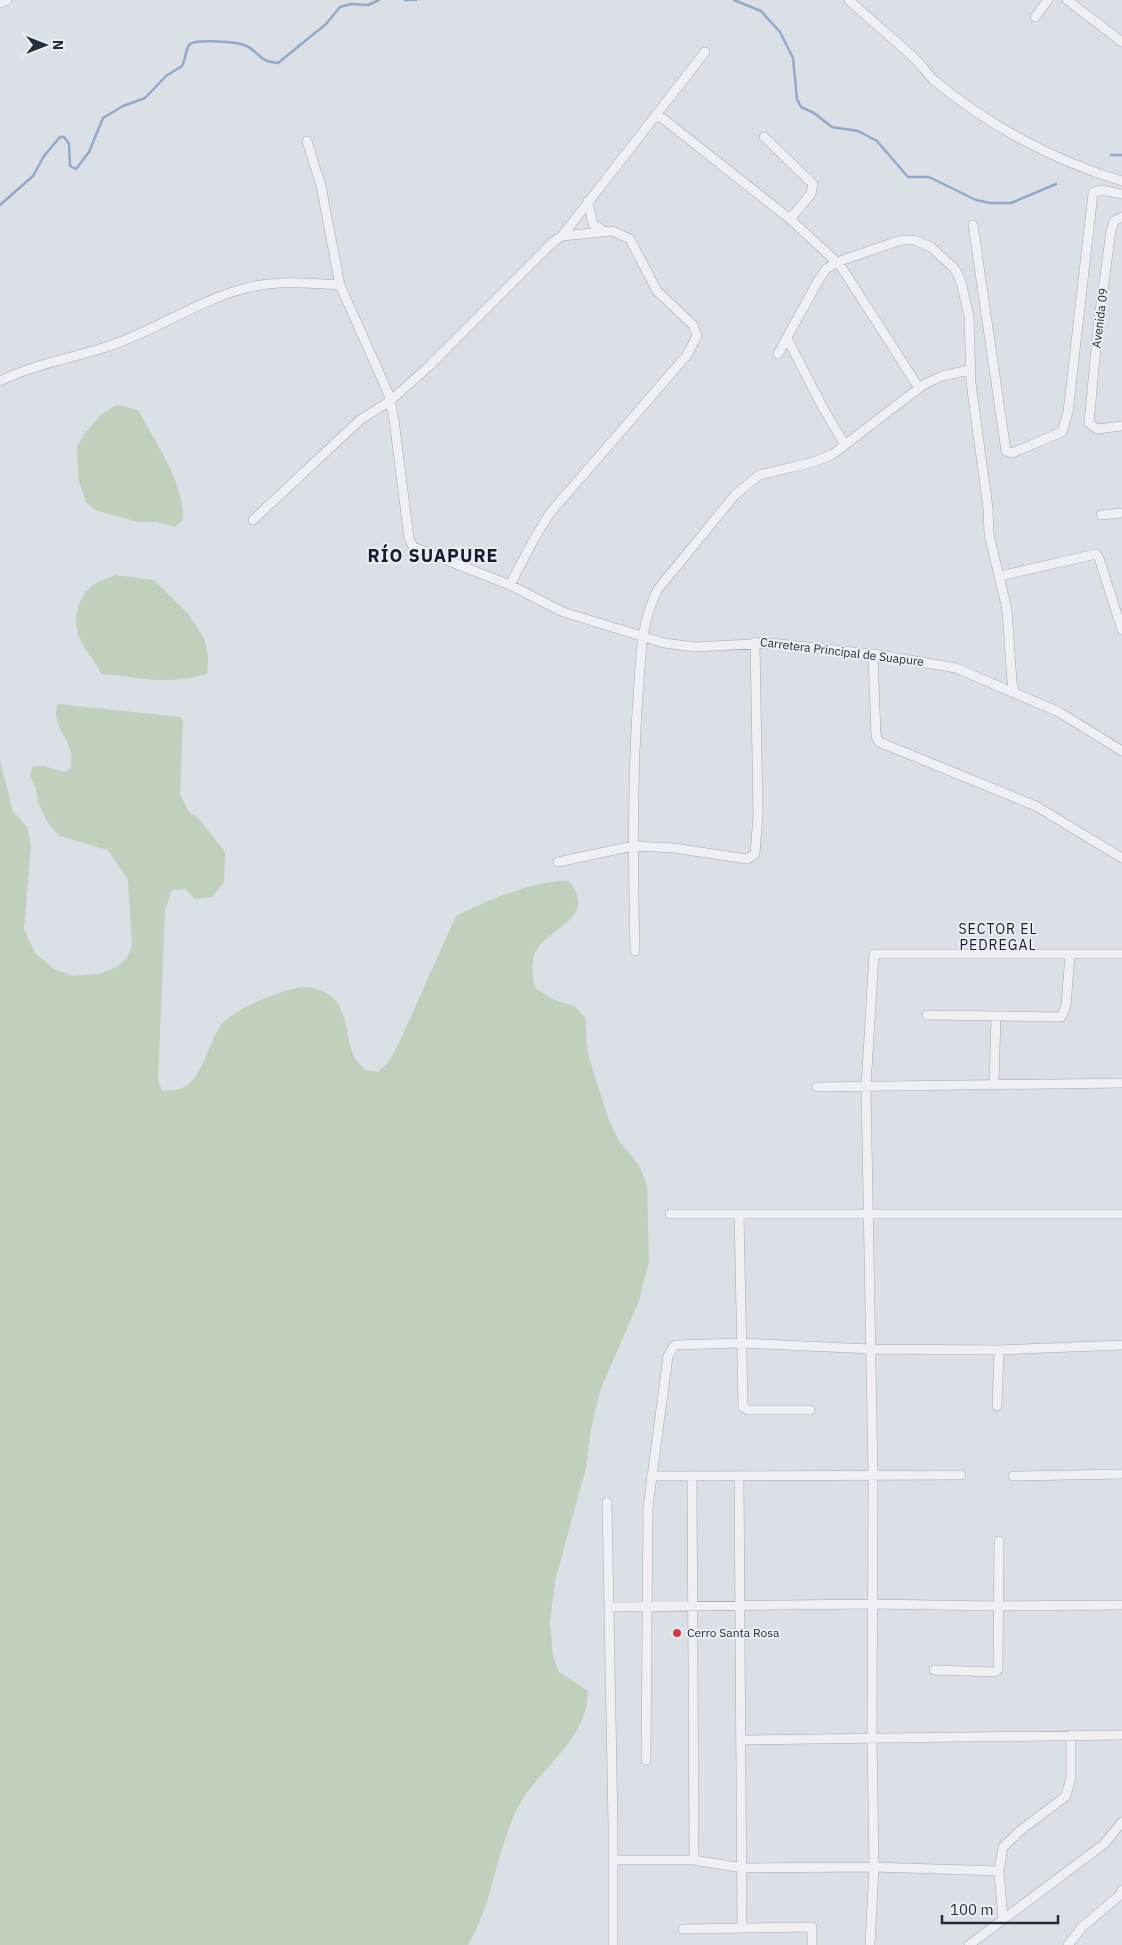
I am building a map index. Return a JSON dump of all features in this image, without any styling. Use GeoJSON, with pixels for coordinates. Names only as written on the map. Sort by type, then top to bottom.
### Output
{"type":"FeatureCollection","features":[{"type":"Feature","properties":{"kind":"street"},"geometry":{"type":"LineString","coordinates":[[0,3],[7,0]]}},
{"type":"Feature","properties":{"kind":"street"},"geometry":{"type":"LineString","coordinates":[[849,0],[916,60],[933,79],[974,109],[1025,141],[1085,170],[1122,181]]}},
{"type":"Feature","properties":{"kind":"street"},"geometry":{"type":"LineString","coordinates":[[1035,17],[1048,0]]}},
{"type":"Feature","properties":{"kind":"street"},"geometry":{"type":"LineString","coordinates":[[1067,0],[1122,42]]}},
{"type":"Feature","properties":{"kind":"street"},"geometry":{"type":"LineString","coordinates":[[253,520],[360,420],[390,401],[439,357],[553,242],[562,236],[705,52]]}},
{"type":"Feature","properties":{"kind":"street"},"geometry":{"type":"LineString","coordinates":[[657,114],[790,219],[837,262],[848,275],[919,388]]}},
{"type":"Feature","properties":{"kind":"street"},"geometry":{"type":"LineString","coordinates":[[764,137],[813,184],[811,194],[790,219]]}},
{"type":"Feature","properties":{"kind":"street","name":"Carretera Principal de Suapure"},"geometry":{"type":"LineString","coordinates":[[307,141],[321,186],[340,285],[390,401],[411,544],[510,585],[563,612],[664,644],[686,646],[755,642],[873,654],[949,666],[1059,712],[1122,751]]}},
{"type":"Feature","properties":{"kind":"street"},"geometry":{"type":"LineString","coordinates":[[973,225],[1006,451],[1012,453],[1062,432],[1068,412],[1093,193],[1100,190],[1122,194]]}},
{"type":"Feature","properties":{"kind":"street"},"geometry":{"type":"LineString","coordinates":[[588,201],[593,224],[604,231]]}},
{"type":"Feature","properties":{"kind":"street","name":"Avenida 09"},"geometry":{"type":"LineString","coordinates":[[1121,217],[1114,221],[1110,231],[1098,326],[1089,423],[1097,429],[1122,426]]}},
{"type":"Feature","properties":{"kind":"street"},"geometry":{"type":"LineString","coordinates":[[510,585],[550,513],[687,355],[696,342],[697,336],[694,325],[657,290],[630,239],[619,232],[604,231],[562,236]]}},
{"type":"Feature","properties":{"kind":"street"},"geometry":{"type":"LineString","coordinates":[[778,354],[818,281],[826,270],[837,262],[902,240],[922,243],[940,254],[955,269],[965,296],[970,327],[969,370],[988,508],[989,534],[1007,610],[1014,692]]}},
{"type":"Feature","properties":{"kind":"street"},"geometry":{"type":"LineString","coordinates":[[0,381],[37,365],[118,343],[213,300],[248,288],[290,283],[340,285]]}},
{"type":"Feature","properties":{"kind":"street"},"geometry":{"type":"LineString","coordinates":[[787,338],[845,445]]}},
{"type":"Feature","properties":{"kind":"street"},"geometry":{"type":"LineString","coordinates":[[636,952],[633,846],[634,758],[642,637],[649,606],[658,589],[735,495],[750,481],[764,473],[823,459],[845,445],[919,388],[933,380],[969,370]]}},
{"type":"Feature","properties":{"kind":"street"},"geometry":{"type":"LineString","coordinates":[[1101,516],[1122,514]]}},
{"type":"Feature","properties":{"kind":"street"},"geometry":{"type":"LineString","coordinates":[[1000,576],[1096,554],[1099,558],[1122,630]]}},
{"type":"Feature","properties":{"kind":"street"},"geometry":{"type":"LineString","coordinates":[[558,862],[633,846],[674,848],[747,859],[756,854],[758,807],[755,642]]}},
{"type":"Feature","properties":{"kind":"street"},"geometry":{"type":"LineString","coordinates":[[873,654],[876,736],[879,742],[1036,806],[1122,858]]}},
{"type":"Feature","properties":{"kind":"street"},"geometry":{"type":"LineString","coordinates":[[870,1945],[874,1867],[872,1740],[873,1475],[866,1086],[874,954],[1122,954]]}},
{"type":"Feature","properties":{"kind":"street"},"geometry":{"type":"LineString","coordinates":[[927,1015],[1061,1017],[1066,1006],[1070,954]]}},
{"type":"Feature","properties":{"kind":"street"},"geometry":{"type":"LineString","coordinates":[[994,1084],[996,1016]]}},
{"type":"Feature","properties":{"kind":"street"},"geometry":{"type":"LineString","coordinates":[[817,1087],[1122,1083]]}},
{"type":"Feature","properties":{"kind":"street"},"geometry":{"type":"LineString","coordinates":[[670,1214],[1122,1214]]}},
{"type":"Feature","properties":{"kind":"street"},"geometry":{"type":"LineString","coordinates":[[739,1214],[742,1407],[748,1410],[810,1410]]}},
{"type":"Feature","properties":{"kind":"street"},"geometry":{"type":"LineString","coordinates":[[646,1760],[647,1516],[668,1356],[671,1349],[682,1343],[741,1343],[871,1350],[999,1350],[1122,1345]]}},
{"type":"Feature","properties":{"kind":"street"},"geometry":{"type":"LineString","coordinates":[[997,1406],[999,1350]]}},
{"type":"Feature","properties":{"kind":"street"},"geometry":{"type":"LineString","coordinates":[[1013,1476],[1122,1474]]}},
{"type":"Feature","properties":{"kind":"street"},"geometry":{"type":"LineString","coordinates":[[651,1476],[962,1475]]}},
{"type":"Feature","properties":{"kind":"street"},"geometry":{"type":"LineString","coordinates":[[692,1476],[694,1860]]}},
{"type":"Feature","properties":{"kind":"street"},"geometry":{"type":"LineString","coordinates":[[739,1476],[742,1928]]}},
{"type":"Feature","properties":{"kind":"street"},"geometry":{"type":"LineString","coordinates":[[607,1502],[613,1945]]}},
{"type":"Feature","properties":{"kind":"street"},"geometry":{"type":"LineString","coordinates":[[934,1670],[996,1671],[999,1541]]}},
{"type":"Feature","properties":{"kind":"street"},"geometry":{"type":"LineString","coordinates":[[609,1606],[1122,1605]]}},
{"type":"Feature","properties":{"kind":"street"},"geometry":{"type":"LineString","coordinates":[[1002,1920],[999,1871],[1003,1848],[1010,1840],[1066,1796],[1071,1777],[1071,1735]]}},
{"type":"Feature","properties":{"kind":"street"},"geometry":{"type":"LineString","coordinates":[[741,1740],[872,1740],[1122,1735]]}},
{"type":"Feature","properties":{"kind":"street"},"geometry":{"type":"LineString","coordinates":[[969,1945],[1104,1844],[1122,1822]]}},
{"type":"Feature","properties":{"kind":"street"},"geometry":{"type":"LineString","coordinates":[[613,1860],[694,1860],[742,1868],[874,1867],[999,1871]]}},
{"type":"Feature","properties":{"kind":"street"},"geometry":{"type":"LineString","coordinates":[[1068,1945],[1082,1927],[1119,1896],[1122,1890]]}},
{"type":"Feature","properties":{"kind":"street"},"geometry":{"type":"LineString","coordinates":[[683,1929],[812,1928],[812,1945]]}},
{"type":"Feature","properties":{"kind":"green space"},"geometry":{"type":"Polygon","coordinates":[[[117,405],[138,410],[168,463],[182,506],[183,520],[175,527],[157,522],[138,522],[95,510],[86,502],[79,482],[77,448],[83,435],[103,413],[117,405]]]}},
{"type":"Feature","properties":{"kind":"green space"},"geometry":{"type":"Polygon","coordinates":[[[115,575],[154,580],[189,615],[205,640],[208,657],[207,674],[192,678],[153,680],[101,674],[79,637],[76,616],[80,602],[88,589],[115,575]]]}},
{"type":"Feature","properties":{"kind":"green space"},"geometry":{"type":"Polygon","coordinates":[[[58,704],[180,717],[183,721],[180,794],[189,812],[200,820],[225,852],[224,882],[212,897],[195,899],[185,889],[172,890],[165,911],[158,1080],[162,1090],[176,1090],[186,1086],[194,1078],[201,1068],[216,1033],[229,1017],[262,999],[306,987],[326,993],[337,1002],[344,1017],[351,1049],[355,1058],[366,1070],[378,1072],[388,1063],[399,1043],[456,916],[496,898],[543,883],[569,881],[577,895],[578,906],[574,915],[539,946],[534,956],[532,968],[535,988],[555,1000],[574,1006],[585,1017],[588,1054],[608,1118],[619,1141],[639,1165],[647,1186],[649,1262],[639,1301],[601,1388],[591,1429],[586,1468],[555,1581],[550,1622],[553,1656],[559,1672],[588,1691],[586,1709],[580,1725],[571,1740],[526,1794],[517,1809],[504,1842],[483,1912],[468,1945],[0,1945],[0,760],[13,811],[27,827],[31,846],[24,929],[35,953],[54,969],[73,976],[99,974],[118,966],[127,958],[132,945],[128,880],[108,850],[59,836],[48,823],[38,803],[36,788],[30,776],[32,767],[44,766],[64,772],[71,768],[71,752],[56,717],[58,704]]]}},
{"type":"Feature","properties":{"kind":"waterway"},"geometry":{"type":"LineString","coordinates":[[0,205],[33,176],[44,156],[60,137],[64,137],[69,144],[70,166],[76,169],[89,152],[103,118],[123,106],[145,98],[166,76],[182,66],[190,44],[208,41],[240,44],[249,47],[262,58],[278,63],[326,24],[340,7],[351,4],[368,5],[379,0]]}},
{"type":"Feature","properties":{"kind":"waterway"},"geometry":{"type":"LineString","coordinates":[[405,0],[416,0]]}},
{"type":"Feature","properties":{"kind":"waterway"},"geometry":{"type":"LineString","coordinates":[[734,0],[761,11],[780,32],[793,58],[797,99],[801,107],[814,113],[832,127],[858,131],[877,141],[908,177],[929,177],[976,200],[990,203],[1011,203],[1056,184]]}},
{"type":"Feature","properties":{"kind":"waterway"},"geometry":{"type":"LineString","coordinates":[[1111,155],[1122,155]]}},
{"type":"Feature","properties":{"kind":"place","name":"Cerro Santa Rosa"},"geometry":{"type":"Point","coordinates":[677,1633]}},
{"type":"Feature","properties":{"kind":"district","name":"RÍO SUAPURE"},"geometry":{"type":"Point","coordinates":[433,556]}},
{"type":"Feature","properties":{"kind":"district","name":"SECTOR EL PEDREGAL"},"geometry":{"type":"Point","coordinates":[998,938]}}]}
